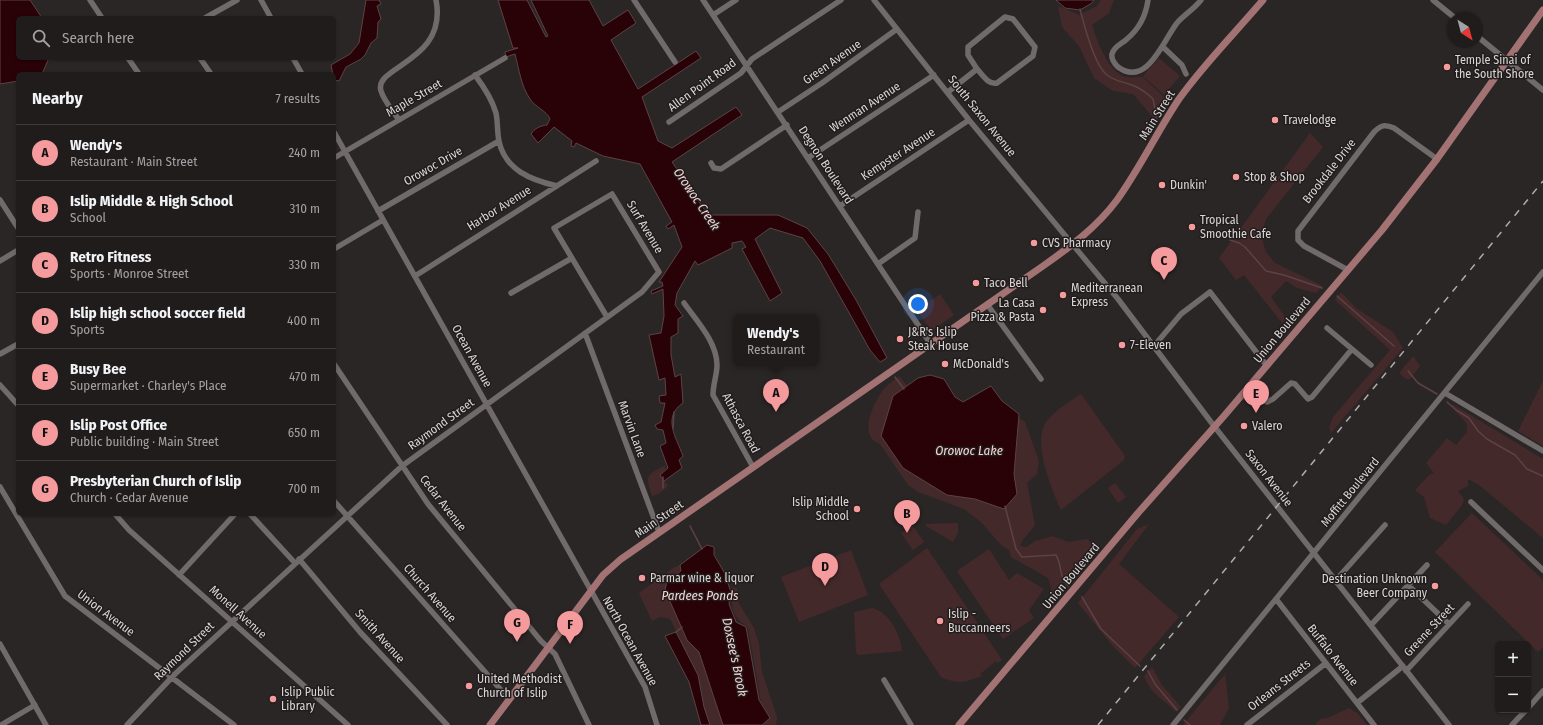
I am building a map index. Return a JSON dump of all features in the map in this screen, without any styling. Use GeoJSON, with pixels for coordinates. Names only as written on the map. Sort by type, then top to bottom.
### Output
{"type":"FeatureCollection","features":[{"type":"Feature","properties":{"kind":"main road","name":"Main Street"},"geometry":{"type":"LineString","coordinates":[[490,725],[605,572],[659,532],[1074,244],[1098,222],[1116,200],[1176,104],[1193,80],[1263,0]]}},
{"type":"Feature","properties":{"kind":"main road","name":"Union Boulevard"},"geometry":{"type":"LineString","coordinates":[[958,725],[1267,366],[1404,204],[1543,10]]}},
{"type":"Feature","properties":{"kind":"street"},"geometry":{"type":"LineString","coordinates":[[90,0],[101,16]]}},
{"type":"Feature","properties":{"kind":"street"},"geometry":{"type":"LineString","coordinates":[[209,16],[237,0]]}},
{"type":"Feature","properties":{"kind":"street"},"geometry":{"type":"LineString","coordinates":[[261,0],[270,16]]}},
{"type":"Feature","properties":{"kind":"street"},"geometry":{"type":"LineString","coordinates":[[399,120],[380,90],[381,81],[389,73],[419,54],[427,45],[433,35],[437,23],[438,11],[436,0]]}},
{"type":"Feature","properties":{"kind":"street"},"geometry":{"type":"LineString","coordinates":[[634,0],[675,62]]}},
{"type":"Feature","properties":{"kind":"street","name":"Degnon Boulevard"},"geometry":{"type":"LineString","coordinates":[[703,0],[930,343]]}},
{"type":"Feature","properties":{"kind":"street"},"geometry":{"type":"LineString","coordinates":[[713,15],[736,0]]}},
{"type":"Feature","properties":{"kind":"street","name":"Allen Point Road"},"geometry":{"type":"LineString","coordinates":[[669,122],[741,73],[752,59],[840,0]]}},
{"type":"Feature","properties":{"kind":"street","name":"South Saxon Avenue"},"geometry":{"type":"LineString","coordinates":[[874,0],[969,120],[1074,244]]}},
{"type":"Feature","properties":{"kind":"street"},"geometry":{"type":"LineString","coordinates":[[1148,0],[1141,24],[1128,39],[1114,49],[1112,59],[1114,62],[1122,70],[1133,74],[1143,69],[1163,47],[1177,24],[1201,0]]}},
{"type":"Feature","properties":{"kind":"street"},"geometry":{"type":"LineString","coordinates":[[1432,0],[1447,12]]}},
{"type":"Feature","properties":{"kind":"street"},"geometry":{"type":"LineString","coordinates":[[1011,17],[1034,44],[1035,53],[997,83],[994,84],[987,81],[977,69],[968,55],[968,47],[1003,19],[1011,17]]}},
{"type":"Feature","properties":{"kind":"street","name":"Green Avenue"},"geometry":{"type":"LineString","coordinates":[[778,112],[822,83],[897,29]]}},
{"type":"Feature","properties":{"kind":"street"},"geometry":{"type":"LineString","coordinates":[[1483,41],[1543,90]]}},
{"type":"Feature","properties":{"kind":"street"},"geometry":{"type":"LineString","coordinates":[[1163,47],[1182,65],[1186,74]]}},
{"type":"Feature","properties":{"kind":"street","name":"Maple Street"},"geometry":{"type":"LineString","coordinates":[[336,157],[505,58]]}},
{"type":"Feature","properties":{"kind":"street"},"geometry":{"type":"LineString","coordinates":[[131,60],[137,72]]}},
{"type":"Feature","properties":{"kind":"street"},"geometry":{"type":"LineString","coordinates":[[201,60],[210,72]]}},
{"type":"Feature","properties":{"kind":"street"},"geometry":{"type":"LineString","coordinates":[[294,60],[301,72]]}},
{"type":"Feature","properties":{"kind":"street"},"geometry":{"type":"LineString","coordinates":[[948,92],[977,69]]}},
{"type":"Feature","properties":{"kind":"street"},"geometry":{"type":"LineString","coordinates":[[475,75],[485,88],[496,114],[499,141],[504,154],[515,169],[529,178],[557,186]]}},
{"type":"Feature","properties":{"kind":"street","name":"Wenman Avenue"},"geometry":{"type":"LineString","coordinates":[[808,158],[934,75]]}},
{"type":"Feature","properties":{"kind":"street","name":"Kempster Avenue"},"geometry":{"type":"LineString","coordinates":[[840,206],[969,120]]}},
{"type":"Feature","properties":{"kind":"street","name":"Brookdale Drive"},"geometry":{"type":"LineString","coordinates":[[1348,270],[1304,246],[1298,240],[1298,231],[1374,132],[1380,126],[1386,124],[1394,128],[1437,159]]}},
{"type":"Feature","properties":{"kind":"street"},"geometry":{"type":"LineString","coordinates":[[711,163],[714,168],[722,169],[787,125]]}},
{"type":"Feature","properties":{"kind":"street","name":"Ocean Avenue"},"geometry":{"type":"LineString","coordinates":[[336,136],[590,591]]}},
{"type":"Feature","properties":{"kind":"street","name":"Orowoc Drive"},"geometry":{"type":"LineString","coordinates":[[378,211],[499,141]]}},
{"type":"Feature","properties":{"kind":"street","name":"Harbor Avenue"},"geometry":{"type":"LineString","coordinates":[[415,276],[596,160]]}},
{"type":"Feature","properties":{"kind":"street","name":"Surf Avenue"},"geometry":{"type":"LineString","coordinates":[[572,258],[554,228],[612,194],[659,272]]}},
{"type":"Feature","properties":{"kind":"street"},"geometry":{"type":"LineString","coordinates":[[0,200],[16,225]]}},
{"type":"Feature","properties":{"kind":"street"},"geometry":{"type":"LineString","coordinates":[[878,264],[916,238],[918,212]]}},
{"type":"Feature","properties":{"kind":"street"},"geometry":{"type":"LineString","coordinates":[[336,248],[383,220]]}},
{"type":"Feature","properties":{"kind":"street","name":"Saxon Avenue"},"geometry":{"type":"LineString","coordinates":[[1074,244],[1154,346],[1214,426],[1449,725]]}},
{"type":"Feature","properties":{"kind":"street"},"geometry":{"type":"LineString","coordinates":[[0,260],[16,251]]}},
{"type":"Feature","properties":{"kind":"street"},"geometry":{"type":"LineString","coordinates":[[511,293],[572,258],[608,317]]}},
{"type":"Feature","properties":{"kind":"street","name":"Raymond Street"},"geometry":{"type":"LineString","coordinates":[[130,724],[171,677],[402,466],[642,292],[659,272]]}},
{"type":"Feature","properties":{"kind":"street","name":"Moffitt Boulevard"},"geometry":{"type":"LineString","coordinates":[[1173,725],[1543,272]]}},
{"type":"Feature","properties":{"kind":"street"},"geometry":{"type":"LineString","coordinates":[[1154,346],[1181,314],[1210,292],[1267,366]]}},
{"type":"Feature","properties":{"kind":"street","name":"Athasca Road"},"geometry":{"type":"LineString","coordinates":[[684,303],[711,344],[716,355],[717,366],[713,386],[713,395],[753,467]]}},
{"type":"Feature","properties":{"kind":"street"},"geometry":{"type":"LineString","coordinates":[[987,304],[1041,379]]}},
{"type":"Feature","properties":{"kind":"street"},"geometry":{"type":"LineString","coordinates":[[1327,328],[1372,365]]}},
{"type":"Feature","properties":{"kind":"street","name":"Marvin Lane"},"geometry":{"type":"LineString","coordinates":[[585,333],[659,532]]}},
{"type":"Feature","properties":{"kind":"street"},"geometry":{"type":"LineString","coordinates":[[0,354],[16,345]]}},
{"type":"Feature","properties":{"kind":"street"},"geometry":{"type":"LineString","coordinates":[[1248,387],[1267,402],[1274,400],[1291,384],[1295,384],[1308,399],[1312,397],[1352,349]]}},
{"type":"Feature","properties":{"kind":"street","name":"Cedar Avenue"},"geometry":{"type":"LineString","coordinates":[[336,367],[428,504],[506,599],[556,654],[589,725]]}},
{"type":"Feature","properties":{"kind":"street"},"geometry":{"type":"LineString","coordinates":[[0,385],[16,403]]}},
{"type":"Feature","properties":{"kind":"street"},"geometry":{"type":"LineString","coordinates":[[1445,392],[1543,451]]}},
{"type":"Feature","properties":{"kind":"street","name":"Union Avenue"},"geometry":{"type":"LineString","coordinates":[[0,487],[16,514]]}},
{"type":"Feature","properties":{"kind":"street"},"geometry":{"type":"LineString","coordinates":[[1471,502],[1543,570]]}},
{"type":"Feature","properties":{"kind":"street","name":"Church Avenue"},"geometry":{"type":"LineString","coordinates":[[336,503],[509,699]]}},
{"type":"Feature","properties":{"kind":"street","name":"Union Avenue"},"geometry":{"type":"LineString","coordinates":[[17,516],[65,596],[234,725]]}},
{"type":"Feature","properties":{"kind":"street","name":"Monell Avenue"},"geometry":{"type":"LineString","coordinates":[[117,516],[129,530],[348,725]]}},
{"type":"Feature","properties":{"kind":"street"},"geometry":{"type":"LineString","coordinates":[[179,574],[233,516]]}},
{"type":"Feature","properties":{"kind":"street","name":"Smith Avenue"},"geometry":{"type":"LineString","coordinates":[[252,516],[297,561],[360,632],[447,725]]}},
{"type":"Feature","properties":{"kind":"street"},"geometry":{"type":"LineString","coordinates":[[1336,580],[1385,525]]}},
{"type":"Feature","properties":{"kind":"street"},"geometry":{"type":"LineString","coordinates":[[1371,625],[1427,565]]}},
{"type":"Feature","properties":{"kind":"street"},"geometry":{"type":"LineString","coordinates":[[1408,585],[1449,624]]}},
{"type":"Feature","properties":{"kind":"street","name":"North Ocean Avenue"},"geometry":{"type":"LineString","coordinates":[[590,591],[645,687],[657,725]]}},
{"type":"Feature","properties":{"kind":"street","name":"Buffalo Avenue"},"geometry":{"type":"LineString","coordinates":[[1276,599],[1374,725]]}},
{"type":"Feature","properties":{"kind":"street","name":"Greene Street"},"geometry":{"type":"LineString","coordinates":[[1356,703],[1405,668],[1468,604]]}},
{"type":"Feature","properties":{"kind":"street"},"geometry":{"type":"LineString","coordinates":[[0,644],[46,725]]}},
{"type":"Feature","properties":{"kind":"street","name":"Orleans Streets"},"geometry":{"type":"LineString","coordinates":[[1246,725],[1326,663]]}},
{"type":"Feature","properties":{"kind":"street"},"geometry":{"type":"LineString","coordinates":[[884,680],[912,725]]}},
{"type":"Feature","properties":{"kind":"street"},"geometry":{"type":"LineString","coordinates":[[1531,705],[1543,691]]}},
{"type":"Feature","properties":{"kind":"street"},"geometry":{"type":"LineString","coordinates":[[1,725],[35,705]]}},
{"type":"Feature","properties":{"kind":"street"},"geometry":{"type":"LineString","coordinates":[[1512,725],[1523,713]]}},
{"type":"Feature","properties":{"kind":"shaded area"},"geometry":{"type":"Polygon","coordinates":[[[1101,0],[1114,0],[1109,13],[1092,25],[1100,47],[1109,63],[1120,74],[1126,77],[1143,77],[1167,100],[1155,120],[1133,94],[1113,91],[1094,78],[1079,46],[1062,27],[1058,6],[1079,15],[1097,6],[1101,0]]]}},
{"type":"Feature","properties":{"kind":"shaded area"},"geometry":{"type":"Polygon","coordinates":[[[1159,58],[1180,76],[1164,95],[1143,76],[1159,58]]]}},
{"type":"Feature","properties":{"kind":"shaded area"},"geometry":{"type":"Polygon","coordinates":[[[1310,133],[1323,147],[1266,219],[1261,236],[1266,252],[1275,263],[1323,286],[1316,293],[1297,288],[1286,281],[1271,297],[1290,324],[1287,329],[1244,275],[1236,280],[1219,258],[1310,133]]]}},
{"type":"Feature","properties":{"kind":"shaded area"},"geometry":{"type":"Polygon","coordinates":[[[1341,292],[1356,308],[1393,332],[1403,348],[1331,433],[1329,428],[1333,417],[1390,350],[1335,300],[1341,292]]]}},
{"type":"Feature","properties":{"kind":"shaded area"},"geometry":{"type":"Polygon","coordinates":[[[940,294],[954,315],[931,331],[917,310],[940,294]]]}},
{"type":"Feature","properties":{"kind":"shaded area"},"geometry":{"type":"Polygon","coordinates":[[[1413,356],[1420,366],[1410,379],[1406,379],[1399,373],[1413,356]]]}},
{"type":"Feature","properties":{"kind":"shaded area"},"geometry":{"type":"Polygon","coordinates":[[[899,376],[907,386],[893,396],[947,495],[975,499],[1004,509],[1017,494],[1014,474],[1019,418],[1025,422],[1039,461],[1037,474],[1027,483],[1035,525],[1020,546],[1027,547],[1035,541],[1053,536],[1068,542],[1087,539],[1097,548],[1068,575],[1061,586],[1061,591],[1050,604],[1051,587],[1048,578],[1011,557],[1009,550],[1001,545],[982,523],[964,509],[918,492],[908,485],[880,444],[873,440],[868,428],[871,413],[883,390],[899,376]]]}},
{"type":"Feature","properties":{"kind":"shaded area"},"geometry":{"type":"Polygon","coordinates":[[[1543,381],[1543,446],[1518,431],[1543,381]]]}},
{"type":"Feature","properties":{"kind":"shaded area"},"geometry":{"type":"Polygon","coordinates":[[[1081,394],[1125,456],[1124,460],[1061,510],[1048,478],[1042,453],[1041,441],[1043,430],[1047,421],[1062,406],[1081,394]]]}},
{"type":"Feature","properties":{"kind":"shaded area"},"geometry":{"type":"Polygon","coordinates":[[[1450,405],[1454,405],[1543,459],[1543,538],[1479,485],[1468,479],[1468,486],[1458,491],[1464,499],[1462,505],[1446,525],[1430,518],[1424,497],[1415,490],[1429,475],[1434,473],[1426,463],[1447,438],[1456,445],[1467,432],[1467,424],[1450,405]]]}},
{"type":"Feature","properties":{"kind":"shaded area"},"geometry":{"type":"Polygon","coordinates":[[[665,465],[665,470],[660,475],[668,486],[659,494],[652,496],[648,484],[649,477],[665,465]]]}},
{"type":"Feature","properties":{"kind":"shaded area"},"geometry":{"type":"Polygon","coordinates":[[[1115,483],[1126,497],[1118,503],[1108,488],[1115,483]]]}},
{"type":"Feature","properties":{"kind":"shaded area"},"geometry":{"type":"Polygon","coordinates":[[[1472,513],[1543,580],[1543,647],[1538,652],[1531,645],[1531,641],[1527,641],[1435,552],[1472,513]]]}},
{"type":"Feature","properties":{"kind":"shaded area"},"geometry":{"type":"Polygon","coordinates":[[[958,523],[958,533],[953,542],[926,526],[926,524],[958,523]]]}},
{"type":"Feature","properties":{"kind":"shaded area"},"geometry":{"type":"Polygon","coordinates":[[[1149,524],[1119,564],[1179,617],[1135,668],[1112,645],[1078,603],[1137,529],[1149,524]]]}},
{"type":"Feature","properties":{"kind":"shaded area"},"geometry":{"type":"Polygon","coordinates":[[[912,525],[924,542],[913,550],[901,533],[912,525]]]}},
{"type":"Feature","properties":{"kind":"shaded area"},"geometry":{"type":"Polygon","coordinates":[[[927,548],[1002,660],[998,663],[996,661],[980,674],[982,676],[962,682],[947,680],[941,677],[879,584],[927,548]]]}},
{"type":"Feature","properties":{"kind":"shaded area"},"geometry":{"type":"Polygon","coordinates":[[[989,549],[1009,580],[1017,573],[1044,589],[1029,610],[1034,618],[1003,639],[957,571],[989,549]]]}},
{"type":"Feature","properties":{"kind":"shaded area"},"geometry":{"type":"Polygon","coordinates":[[[851,550],[868,595],[799,622],[781,577],[851,550]]]}},
{"type":"Feature","properties":{"kind":"shaded area"},"geometry":{"type":"Polygon","coordinates":[[[680,565],[681,571],[667,581],[687,640],[699,651],[723,725],[710,725],[704,707],[698,675],[670,619],[660,617],[652,621],[639,593],[673,568],[680,565]]]}},
{"type":"Feature","properties":{"kind":"shaded area"},"geometry":{"type":"Polygon","coordinates":[[[732,587],[737,589],[738,602],[754,628],[759,644],[762,672],[777,717],[776,725],[762,725],[770,718],[761,702],[748,627],[738,619],[733,610],[732,587]]]}},
{"type":"Feature","properties":{"kind":"shaded area"},"geometry":{"type":"Polygon","coordinates":[[[872,608],[884,614],[889,619],[899,638],[902,651],[858,655],[856,652],[854,612],[872,608]]]}},
{"type":"Feature","properties":{"kind":"shaded area"},"geometry":{"type":"Polygon","coordinates":[[[1152,667],[1162,685],[1181,707],[1176,712],[1150,688],[1144,676],[1152,667]]]}},
{"type":"Feature","properties":{"kind":"shaded area"},"geometry":{"type":"Polygon","coordinates":[[[1225,674],[1229,708],[1220,725],[1183,725],[1225,674]]]}},
{"type":"Feature","properties":{"kind":"shaded area"},"geometry":{"type":"Polygon","coordinates":[[[1349,708],[1357,713],[1367,725],[1315,725],[1320,719],[1328,718],[1349,708]]]}},
{"type":"Feature","properties":{"kind":"water"},"geometry":{"type":"Polygon","coordinates":[[[0,0],[30,0],[41,16],[16,16],[16,60],[48,60],[43,72],[16,72],[16,81],[0,84],[0,0]]]}},
{"type":"Feature","properties":{"kind":"water"},"geometry":{"type":"Polygon","coordinates":[[[366,0],[379,0],[381,4],[377,6],[381,19],[378,22],[377,38],[371,43],[365,55],[361,59],[346,67],[339,81],[336,80],[336,72],[332,72],[331,65],[350,54],[359,43],[366,0]]]}},
{"type":"Feature","properties":{"kind":"water"},"geometry":{"type":"Polygon","coordinates":[[[498,0],[527,0],[546,37],[548,36],[531,0],[589,0],[603,26],[628,10],[636,23],[611,40],[638,89],[696,51],[701,58],[642,97],[658,141],[672,148],[736,107],[742,115],[672,162],[708,215],[778,215],[807,228],[828,254],[856,300],[887,358],[880,362],[870,350],[820,261],[803,238],[770,228],[755,239],[782,293],[770,301],[742,249],[746,247],[742,241],[732,243],[732,248],[698,265],[695,261],[677,293],[675,305],[683,316],[678,319],[678,333],[671,337],[671,355],[675,377],[681,374],[683,403],[673,415],[672,428],[683,456],[679,460],[682,468],[664,481],[660,475],[668,468],[660,446],[666,443],[663,430],[657,429],[655,425],[661,422],[665,403],[660,403],[659,396],[666,395],[665,378],[659,380],[649,335],[661,333],[664,316],[663,289],[652,294],[651,291],[663,286],[662,282],[659,282],[682,247],[674,225],[668,229],[666,226],[672,222],[640,164],[603,156],[576,143],[574,147],[571,146],[572,141],[554,127],[538,143],[531,134],[534,130],[547,125],[550,119],[532,102],[524,89],[515,54],[506,57],[505,52],[518,48],[513,48],[498,0]]]}},
{"type":"Feature","properties":{"kind":"water"},"geometry":{"type":"Polygon","coordinates":[[[1056,0],[1094,0],[1092,3],[1080,10],[1065,8],[1056,0]]]}},
{"type":"Feature","properties":{"kind":"water","name":"Orowoc Lake"},"geometry":{"type":"Polygon","coordinates":[[[930,375],[944,379],[955,397],[963,402],[991,386],[1002,401],[1019,414],[1014,474],[1017,494],[1004,509],[975,499],[947,495],[903,468],[881,436],[893,396],[918,378],[930,375]]]}},
{"type":"Feature","properties":{"kind":"water","name":"Pardees Ponds"},"geometry":{"type":"Polygon","coordinates":[[[707,545],[714,547],[714,555],[724,572],[731,592],[729,604],[736,622],[746,627],[759,700],[770,718],[762,725],[723,725],[699,652],[687,640],[665,590],[667,581],[681,571],[680,565],[707,545]]]}},
{"type":"Feature","properties":{"kind":"water","name":"Pardees Ponds"},"geometry":{"type":"Polygon","coordinates":[[[676,632],[698,675],[704,707],[710,725],[701,725],[689,682],[665,636],[676,632]]]}},
{"type":"Feature","properties":{"kind":"waterway"},"geometry":{"type":"LineString","coordinates":[[1080,9],[1090,44],[1102,70],[1110,77],[1135,86],[1151,97],[1153,99],[1157,118]]}},
{"type":"Feature","properties":{"kind":"waterway"},"geometry":{"type":"LineString","coordinates":[[1230,240],[1245,247],[1266,271],[1284,275],[1322,288]]}},
{"type":"Feature","properties":{"kind":"waterway"},"geometry":{"type":"LineString","coordinates":[[1337,296],[1394,346]]}},
{"type":"Feature","properties":{"kind":"waterway"},"geometry":{"type":"LineString","coordinates":[[1408,371],[1418,383],[1437,394]]}},
{"type":"Feature","properties":{"kind":"waterway","name":"Orowoc Creek"},"geometry":{"type":"LineString","coordinates":[[895,377],[904,389]]}},
{"type":"Feature","properties":{"kind":"waterway"},"geometry":{"type":"LineString","coordinates":[[1447,402],[1469,418],[1478,431],[1487,439],[1515,455],[1527,469],[1543,476]]}},
{"type":"Feature","properties":{"kind":"waterway"},"geometry":{"type":"LineString","coordinates":[[673,428],[674,412]]}},
{"type":"Feature","properties":{"kind":"waterway","name":"Doxsee's Brook"},"geometry":{"type":"LineString","coordinates":[[663,477],[663,488]]}},
{"type":"Feature","properties":{"kind":"waterway","name":"Orowoc Creek"},"geometry":{"type":"LineString","coordinates":[[1005,506],[1016,549],[1022,557],[1056,555],[1063,579],[1068,586]]}},
{"type":"Feature","properties":{"kind":"waterway","name":"Doxsee's Brook"},"geometry":{"type":"LineString","coordinates":[[690,526],[702,549]]}},
{"type":"Feature","properties":{"kind":"waterway","name":"Orowoc Creek"},"geometry":{"type":"LineString","coordinates":[[1082,597],[1101,629],[1140,666]]}},
{"type":"Feature","properties":{"kind":"waterway"},"geometry":{"type":"LineString","coordinates":[[676,632],[682,627]]}},
{"type":"Feature","properties":{"kind":"waterway","name":"Orowoc Creek"},"geometry":{"type":"LineString","coordinates":[[1148,671],[1155,684],[1177,710]]}},
{"type":"Feature","properties":{"kind":"waterway","name":"Orowoc Creek"},"geometry":{"type":"LineString","coordinates":[[1184,720],[1190,725]]}},
{"type":"Feature","properties":{"kind":"railway"},"geometry":{"type":"LineString","coordinates":[[1098,725],[1543,181]]}},
{"type":"Feature","properties":{"kind":"place","name":"Temple Sinai of the South Shore"},"geometry":{"type":"Point","coordinates":[1447,67]}},
{"type":"Feature","properties":{"kind":"place","name":"Travelodge"},"geometry":{"type":"Point","coordinates":[1275,120]}},
{"type":"Feature","properties":{"kind":"place","name":"Stop & Shop"},"geometry":{"type":"Point","coordinates":[1236,177]}},
{"type":"Feature","properties":{"kind":"place","name":"Dunkin'"},"geometry":{"type":"Point","coordinates":[1162,185]}},
{"type":"Feature","properties":{"kind":"place","name":"Tropical Smoothie Cafe"},"geometry":{"type":"Point","coordinates":[1192,227]}},
{"type":"Feature","properties":{"kind":"place","name":"CVS Pharmacy"},"geometry":{"type":"Point","coordinates":[1034,243]}},
{"type":"Feature","properties":{"kind":"place","name":"Retro Fitness"},"geometry":{"type":"Point","coordinates":[1164,280]}},
{"type":"Feature","properties":{"kind":"place","name":"Taco Bell"},"geometry":{"type":"Point","coordinates":[976,283]}},
{"type":"Feature","properties":{"kind":"place","name":"Mediterranean Express"},"geometry":{"type":"Point","coordinates":[1063,295]}},
{"type":"Feature","properties":{"kind":"place","name":"La Casa Pizza & Pasta"},"geometry":{"type":"Point","coordinates":[1043,310]}},
{"type":"Feature","properties":{"kind":"place","name":"J&R's Islip Steak House"},"geometry":{"type":"Point","coordinates":[900,339]}},
{"type":"Feature","properties":{"kind":"place","name":"7-Eleven"},"geometry":{"type":"Point","coordinates":[1122,345]}},
{"type":"Feature","properties":{"kind":"place","name":"McDonald's"},"geometry":{"type":"Point","coordinates":[945,364]}},
{"type":"Feature","properties":{"kind":"place","name":"Wendy's"},"geometry":{"type":"Point","coordinates":[776,412]}},
{"type":"Feature","properties":{"kind":"place","name":"Busy Bee"},"geometry":{"type":"Point","coordinates":[1256,413]}},
{"type":"Feature","properties":{"kind":"place","name":"Valero"},"geometry":{"type":"Point","coordinates":[1244,426]}},
{"type":"Feature","properties":{"kind":"place","name":"Islip Middle School"},"geometry":{"type":"Point","coordinates":[857,509]}},
{"type":"Feature","properties":{"kind":"place","name":"Islip Middle & High School"},"geometry":{"type":"Point","coordinates":[907,533]}},
{"type":"Feature","properties":{"kind":"place","name":"Parmar wine & liquor"},"geometry":{"type":"Point","coordinates":[642,578]}},
{"type":"Feature","properties":{"kind":"place","name":"Islip high school soccer field"},"geometry":{"type":"Point","coordinates":[825,586]}},
{"type":"Feature","properties":{"kind":"place","name":"Destination Unknown Beer Company"},"geometry":{"type":"Point","coordinates":[1435,586]}},
{"type":"Feature","properties":{"kind":"place","name":"Islip - Buccanneers"},"geometry":{"type":"Point","coordinates":[940,621]}},
{"type":"Feature","properties":{"kind":"place","name":"Presbyterian Church of Islip"},"geometry":{"type":"Point","coordinates":[517,642]}},
{"type":"Feature","properties":{"kind":"place","name":"Islip Post Office"},"geometry":{"type":"Point","coordinates":[570,644]}},
{"type":"Feature","properties":{"kind":"place","name":"United Methodist Church of Islip"},"geometry":{"type":"Point","coordinates":[469,686]}},
{"type":"Feature","properties":{"kind":"place","name":"Islip Public Library"},"geometry":{"type":"Point","coordinates":[273,699]}}]}
